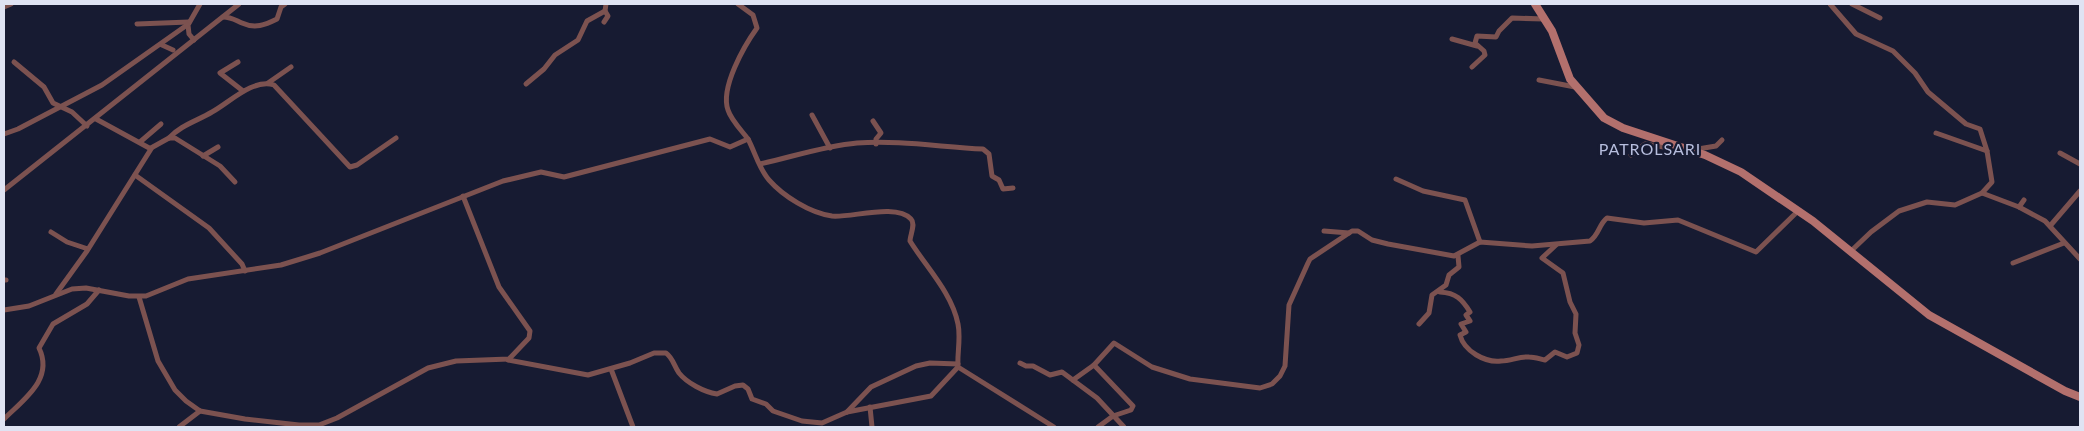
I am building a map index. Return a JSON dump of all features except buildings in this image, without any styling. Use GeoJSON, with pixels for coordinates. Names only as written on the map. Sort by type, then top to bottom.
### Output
{"type":"FeatureCollection","features":[{"type":"Feature","properties":{"kind":"street"},"geometry":{"type":"LineString","coordinates":[[4,8],[12,4]]}},
{"type":"Feature","properties":{"kind":"street"},"geometry":{"type":"LineString","coordinates":[[4,134],[18,129],[102,85],[162,45],[188,24],[196,14],[200,4]]}},
{"type":"Feature","properties":{"kind":"street"},"geometry":{"type":"LineString","coordinates":[[4,190],[239,4]]}},
{"type":"Feature","properties":{"kind":"street"},"geometry":{"type":"LineString","coordinates":[[223,17],[232,18],[247,26],[262,25],[277,19],[281,7],[285,4]]}},
{"type":"Feature","properties":{"kind":"street"},"geometry":{"type":"LineString","coordinates":[[604,22],[608,16],[606,4]]}},
{"type":"Feature","properties":{"kind":"street"},"geometry":{"type":"LineString","coordinates":[[139,297],[151,341],[167,381],[173,389],[200,410],[245,419],[299,425],[319,426],[327,424],[428,368],[456,360],[507,360],[588,375],[611,369],[654,353],[666,353],[673,360],[681,376],[713,394],[721,394],[736,385],[743,385],[748,389],[752,399],[766,404],[773,411],[802,422],[822,423],[847,412],[931,396],[958,366],[960,342],[958,324],[952,306],[938,281],[910,241],[913,223],[911,219],[902,215],[888,213],[833,216],[823,214],[794,198],[771,182],[748,139],[728,112],[726,105],[733,70],[745,44],[757,28],[752,15],[738,4]]}},
{"type":"Feature","properties":{"kind":"street"},"geometry":{"type":"LineString","coordinates":[[1830,4],[1856,34],[1894,52],[1906,67],[1915,74],[1928,92],[1966,124],[1980,129],[1988,151],[1992,182],[1982,193],[1955,205],[1927,202],[1900,211],[1871,232],[1850,252]]}},
{"type":"Feature","properties":{"kind":"street"},"geometry":{"type":"LineString","coordinates":[[1852,4],[1880,18]]}},
{"type":"Feature","properties":{"kind":"street"},"geometry":{"type":"LineString","coordinates":[[1537,7],[1557,43],[1566,72],[1575,87],[1609,121],[1622,128],[1692,150],[1740,172],[1798,211],[1900,294],[1930,315],[2065,391],[2080,397]]}},
{"type":"Feature","properties":{"kind":"street"},"geometry":{"type":"LineString","coordinates":[[526,84],[544,69],[555,55],[578,40],[587,21],[606,11]]}},
{"type":"Feature","properties":{"kind":"street"},"geometry":{"type":"LineString","coordinates":[[1472,67],[1485,55],[1484,51],[1474,41],[1477,36],[1496,37],[1511,18],[1544,19]]}},
{"type":"Feature","properties":{"kind":"street"},"geometry":{"type":"LineString","coordinates":[[137,24],[188,24]]}},
{"type":"Feature","properties":{"kind":"street"},"geometry":{"type":"LineString","coordinates":[[188,24],[187,30],[194,40]]}},
{"type":"Feature","properties":{"kind":"street"},"geometry":{"type":"LineString","coordinates":[[1452,39],[1478,46]]}},
{"type":"Feature","properties":{"kind":"street"},"geometry":{"type":"LineString","coordinates":[[162,45],[173,50]]}},
{"type":"Feature","properties":{"kind":"street"},"geometry":{"type":"LineString","coordinates":[[14,62],[44,87],[53,102],[63,106],[87,126]]}},
{"type":"Feature","properties":{"kind":"street"},"geometry":{"type":"LineString","coordinates":[[238,62],[220,73],[243,91]]}},
{"type":"Feature","properties":{"kind":"street"},"geometry":{"type":"LineString","coordinates":[[55,294],[88,249],[151,148],[169,138],[179,129],[214,111],[243,91],[268,82],[291,67]]}},
{"type":"Feature","properties":{"kind":"street"},"geometry":{"type":"LineString","coordinates":[[1539,80],[1575,87]]}},
{"type":"Feature","properties":{"kind":"street"},"geometry":{"type":"LineString","coordinates":[[268,82],[275,86],[350,167],[355,166],[396,138]]}},
{"type":"Feature","properties":{"kind":"street"},"geometry":{"type":"LineString","coordinates":[[812,115],[830,148]]}},
{"type":"Feature","properties":{"kind":"street"},"geometry":{"type":"LineString","coordinates":[[96,119],[151,148]]}},
{"type":"Feature","properties":{"kind":"street"},"geometry":{"type":"LineString","coordinates":[[873,121],[881,133],[876,140],[876,144]]}},
{"type":"Feature","properties":{"kind":"street"},"geometry":{"type":"LineString","coordinates":[[140,142],[161,124]]}},
{"type":"Feature","properties":{"kind":"street"},"geometry":{"type":"LineString","coordinates":[[1936,133],[1988,151]]}},
{"type":"Feature","properties":{"kind":"street"},"geometry":{"type":"LineString","coordinates":[[169,138],[174,138],[220,166],[235,182]]}},
{"type":"Feature","properties":{"kind":"street"},"geometry":{"type":"LineString","coordinates":[[4,310],[31,306],[55,294],[76,288],[139,297],[188,280],[281,265],[320,253],[504,181],[523,178],[537,172],[564,177],[710,139],[730,147],[748,139]]}},
{"type":"Feature","properties":{"kind":"street"},"geometry":{"type":"LineString","coordinates":[[1692,150],[1716,146],[1722,140]]}},
{"type":"Feature","properties":{"kind":"street"},"geometry":{"type":"LineString","coordinates":[[1631,156],[1645,144],[1664,148],[1667,143]]}},
{"type":"Feature","properties":{"kind":"street"},"geometry":{"type":"LineString","coordinates":[[760,164],[854,144],[982,149],[989,154],[992,176],[999,180],[1003,189],[1013,188]]}},
{"type":"Feature","properties":{"kind":"street"},"geometry":{"type":"LineString","coordinates":[[203,156],[218,147]]}},
{"type":"Feature","properties":{"kind":"street"},"geometry":{"type":"LineString","coordinates":[[2060,153],[2080,164]]}},
{"type":"Feature","properties":{"kind":"street"},"geometry":{"type":"LineString","coordinates":[[135,176],[210,228],[242,264],[245,271]]}},
{"type":"Feature","properties":{"kind":"street"},"geometry":{"type":"LineString","coordinates":[[1396,179],[1423,191],[1466,200],[1480,242]]}},
{"type":"Feature","properties":{"kind":"street"},"geometry":{"type":"LineString","coordinates":[[2050,226],[2080,191]]}},
{"type":"Feature","properties":{"kind":"street"},"geometry":{"type":"LineString","coordinates":[[1982,193],[2019,207],[2038,217],[2050,226],[2080,259]]}},
{"type":"Feature","properties":{"kind":"street"},"geometry":{"type":"LineString","coordinates":[[463,196],[499,287],[530,331],[529,338],[518,352],[507,360]]}},
{"type":"Feature","properties":{"kind":"street"},"geometry":{"type":"LineString","coordinates":[[2019,207],[2024,200]]}},
{"type":"Feature","properties":{"kind":"street"},"geometry":{"type":"LineString","coordinates":[[1073,380],[1094,365],[1116,343],[1152,367],[1190,378],[1260,388],[1268,386],[1281,377],[1285,369],[1288,307],[1299,287],[1306,265],[1310,260],[1355,230],[1372,240],[1458,256],[1480,242],[1515,246],[1594,240],[1602,221],[1607,218],[1644,223],[1676,220],[1756,252],[1798,211]]}},
{"type":"Feature","properties":{"kind":"street"},"geometry":{"type":"LineString","coordinates":[[1324,231],[1349,233]]}},
{"type":"Feature","properties":{"kind":"street"},"geometry":{"type":"LineString","coordinates":[[51,232],[67,242],[88,249]]}},
{"type":"Feature","properties":{"kind":"street"},"geometry":{"type":"LineString","coordinates":[[2013,263],[2064,243]]}},
{"type":"Feature","properties":{"kind":"street"},"geometry":{"type":"LineString","coordinates":[[1419,324],[1429,313],[1432,295],[1440,292],[1456,294],[1470,312],[1466,316],[1470,320],[1460,324],[1466,332],[1460,335],[1460,340],[1466,347],[1484,358],[1496,362],[1526,356],[1545,360],[1555,352],[1567,357],[1577,354],[1579,344],[1575,333],[1576,314],[1570,302],[1563,273],[1542,258],[1557,244]]}},
{"type":"Feature","properties":{"kind":"street"},"geometry":{"type":"LineString","coordinates":[[1440,292],[1448,283],[1449,275],[1459,267],[1458,256]]}},
{"type":"Feature","properties":{"kind":"street"},"geometry":{"type":"LineString","coordinates":[[4,419],[28,395],[40,378],[44,360],[39,348],[48,330],[57,321],[87,304],[99,290]]}},
{"type":"Feature","properties":{"kind":"street"},"geometry":{"type":"LineString","coordinates":[[847,412],[871,387],[916,366],[930,363],[958,366],[1054,427]]}},
{"type":"Feature","properties":{"kind":"street"},"geometry":{"type":"LineString","coordinates":[[1020,363],[1026,366],[1033,366],[1050,375],[1060,372],[1097,398],[1124,427]]}},
{"type":"Feature","properties":{"kind":"street"},"geometry":{"type":"LineString","coordinates":[[1094,365],[1133,405],[1131,410],[1113,416],[1098,427]]}},
{"type":"Feature","properties":{"kind":"street"},"geometry":{"type":"LineString","coordinates":[[611,369],[633,427]]}},
{"type":"Feature","properties":{"kind":"street"},"geometry":{"type":"LineString","coordinates":[[870,408],[872,427]]}},
{"type":"Feature","properties":{"kind":"street"},"geometry":{"type":"LineString","coordinates":[[179,427],[200,410]]}},
{"type":"Feature","properties":{"kind":"district","name":"PATROLSARI"},"geometry":{"type":"Point","coordinates":[1650,148]}}]}
